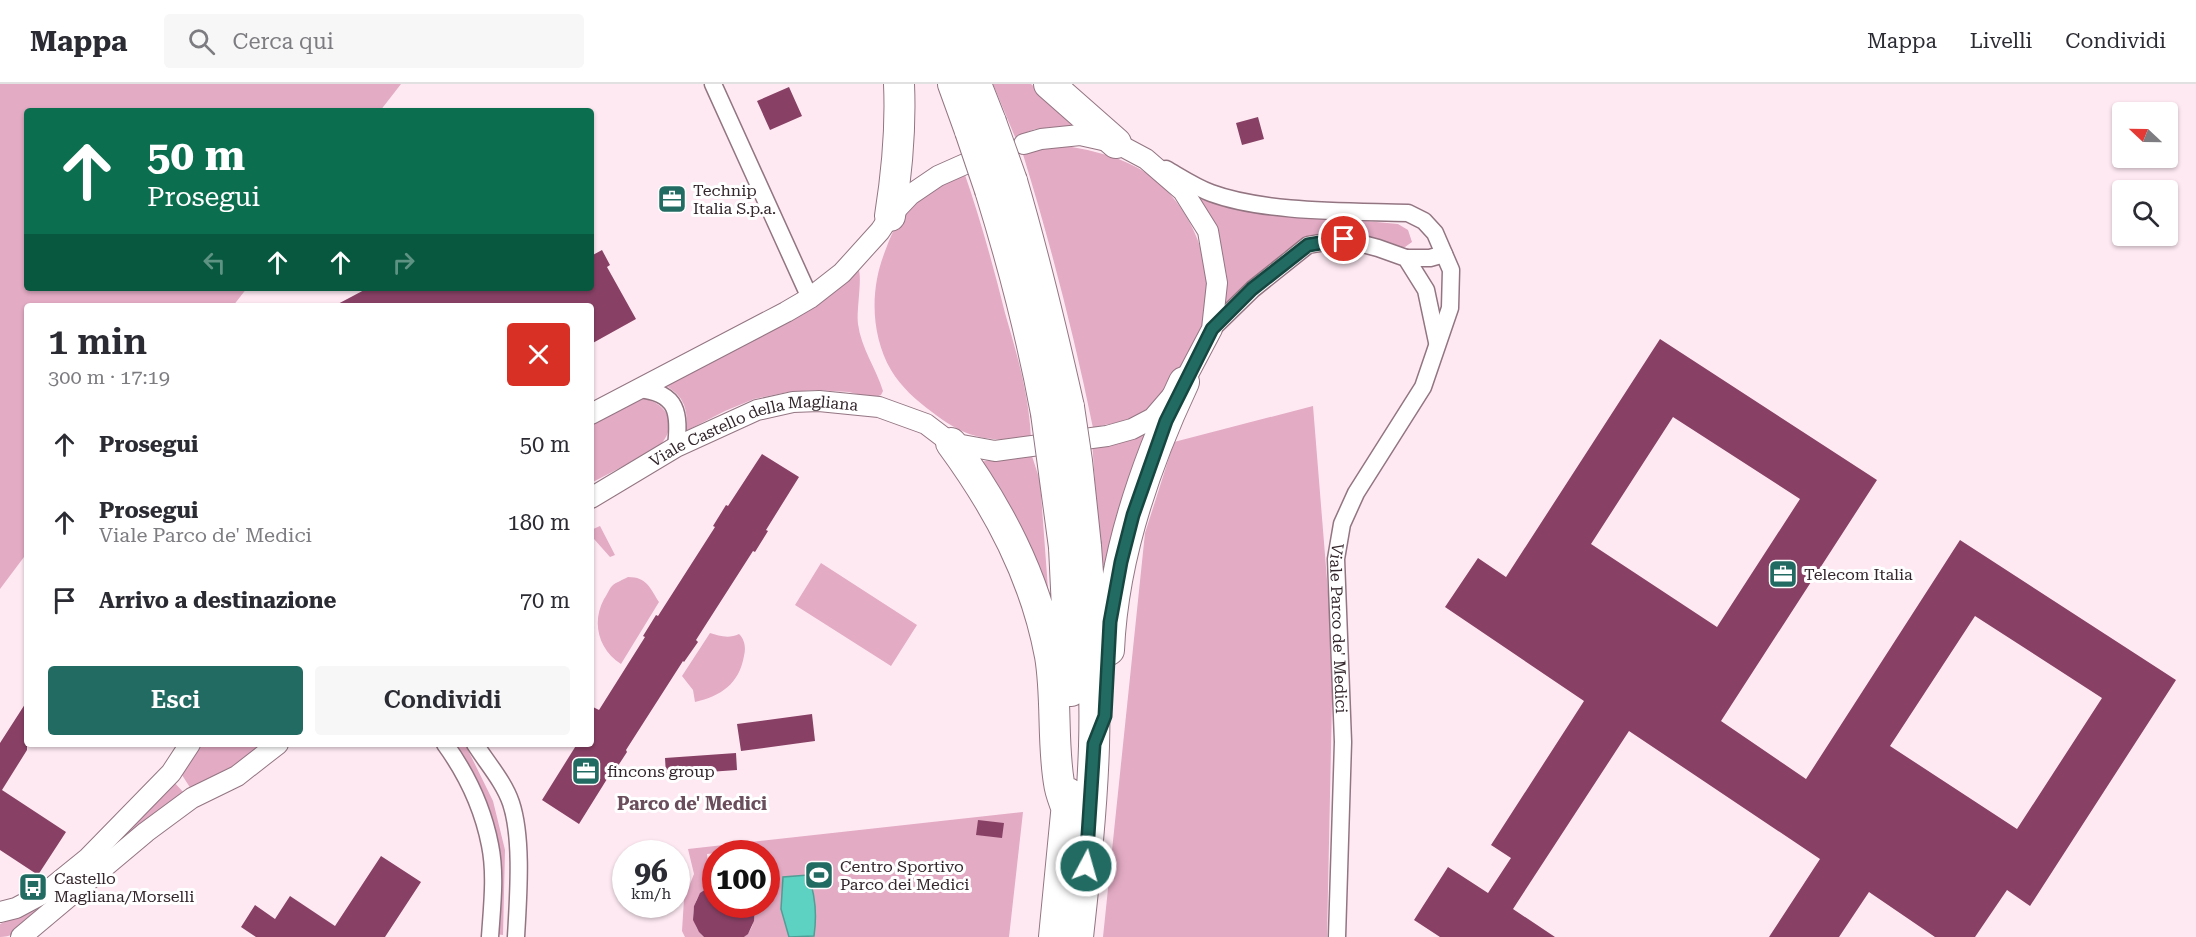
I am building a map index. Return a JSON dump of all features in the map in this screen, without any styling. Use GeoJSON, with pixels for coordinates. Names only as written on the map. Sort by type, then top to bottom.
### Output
{"type":"FeatureCollection","features":[{"type":"Feature","properties":{"kind":"highway"},"geometry":{"type":"LineString","coordinates":[[885,223],[897,160],[898,84]]}},
{"type":"Feature","properties":{"kind":"highway"},"geometry":{"type":"LineString","coordinates":[[952,84],[981,126]]}},
{"type":"Feature","properties":{"kind":"highway"},"geometry":{"type":"LineString","coordinates":[[976,84],[981,126],[1001,185],[1010,255],[1030,331],[1057,410],[1075,546],[1092,626],[1094,744],[1089,843],[1078,937]]}},
{"type":"Feature","properties":{"kind":"highway"},"geometry":{"type":"LineString","coordinates":[[1049,84],[1116,143]]}},
{"type":"Feature","properties":{"kind":"highway"},"geometry":{"type":"LineString","coordinates":[[1094,744],[1105,716],[1110,622],[1121,562],[1149,465],[1184,382]]}},
{"type":"Feature","properties":{"kind":"highway"},"geometry":{"type":"LineString","coordinates":[[951,443],[975,475],[995,508],[1018,551],[1037,601],[1050,656],[1059,784],[1068,813]]}},
{"type":"Feature","properties":{"kind":"highway"},"geometry":{"type":"LineString","coordinates":[[1054,937],[1068,813],[1071,712],[1069,630],[1075,546]]}},
{"type":"Feature","properties":{"kind":"street"},"geometry":{"type":"LineString","coordinates":[[713,84],[810,298]]}},
{"type":"Feature","properties":{"kind":"street"},"geometry":{"type":"LineString","coordinates":[[1024,144],[1041,139],[1080,135],[1116,143],[1146,159],[1183,191],[1208,231],[1216,283],[1212,329]]}},
{"type":"Feature","properties":{"kind":"street","name":"Viale Parco de' Medici"},"geometry":{"type":"LineString","coordinates":[[1146,159],[1210,192],[1246,202],[1315,209],[1408,213],[1424,221],[1436,233],[1450,270],[1450,308],[1437,342],[1433,363],[1423,387],[1356,493],[1342,524],[1336,559],[1343,742],[1337,937]]}},
{"type":"Feature","properties":{"kind":"street"},"geometry":{"type":"LineString","coordinates":[[594,412],[810,298],[842,273],[910,195],[938,176],[965,164]]}},
{"type":"Feature","properties":{"kind":"street"},"geometry":{"type":"LineString","coordinates":[[951,443],[995,451],[1107,436],[1132,429],[1153,418],[1184,382],[1212,329],[1252,289],[1308,245],[1344,239],[1406,258],[1430,258],[1444,254]]}},
{"type":"Feature","properties":{"kind":"street","name":"Viale Parco de' Medici"},"geometry":{"type":"LineString","coordinates":[[1406,258],[1426,290],[1437,342]]}},
{"type":"Feature","properties":{"kind":"street"},"geometry":{"type":"LineString","coordinates":[[639,389],[654,391],[665,396],[676,408],[679,424],[676,447]]}},
{"type":"Feature","properties":{"kind":"street","name":"Viale Castello della Magliana"},"geometry":{"type":"LineString","coordinates":[[594,496],[676,447],[757,410],[793,402],[819,401],[879,407],[926,424],[951,443]]}},
{"type":"Feature","properties":{"kind":"street"},"geometry":{"type":"LineString","coordinates":[[0,912],[16,908],[46,892],[88,858],[171,773],[188,747]]}},
{"type":"Feature","properties":{"kind":"street"},"geometry":{"type":"LineString","coordinates":[[21,937],[146,832],[192,798],[237,776],[274,747]]}},
{"type":"Feature","properties":{"kind":"street"},"geometry":{"type":"LineString","coordinates":[[447,747],[477,798],[491,845],[493,894],[490,937]]}},
{"type":"Feature","properties":{"kind":"street"},"geometry":{"type":"LineString","coordinates":[[477,747],[511,803],[517,843],[516,937]]}},
{"type":"Feature","properties":{"kind":"shaded area"},"geometry":{"type":"Polygon","coordinates":[[[0,84],[401,84],[382,108],[24,108],[24,291],[245,291],[235,303],[24,303],[24,557],[0,589],[0,84]]]}},
{"type":"Feature","properties":{"kind":"shaded area"},"geometry":{"type":"Polygon","coordinates":[[[993,84],[1031,84],[1077,125],[1035,129],[1015,137],[993,84]]]}},
{"type":"Feature","properties":{"kind":"shaded area"},"geometry":{"type":"Polygon","coordinates":[[[1056,144],[1119,159],[1155,180],[1170,194],[1194,230],[1206,271],[1207,292],[1201,329],[1175,379],[1141,414],[1093,428],[1061,288],[1022,151],[1056,144]]]}},
{"type":"Feature","properties":{"kind":"shaded area"},"geometry":{"type":"Polygon","coordinates":[[[964,172],[1018,359],[1028,406],[1031,438],[1004,440],[983,438],[964,432],[937,416],[899,382],[884,356],[876,328],[876,283],[879,268],[894,229],[905,211],[922,195],[964,172]]]}},
{"type":"Feature","properties":{"kind":"shaded area"},"geometry":{"type":"Polygon","coordinates":[[[1196,194],[1322,217],[1398,224],[1408,230],[1412,242],[1405,247],[1393,248],[1307,241],[1284,252],[1225,304],[1227,278],[1221,247],[1196,194]]]}},
{"type":"Feature","properties":{"kind":"shaded area"},"geometry":{"type":"Polygon","coordinates":[[[858,268],[860,278],[858,324],[862,341],[883,391],[881,395],[873,398],[849,392],[816,390],[788,392],[754,399],[686,431],[685,409],[680,397],[662,384],[858,268]]]}},
{"type":"Feature","properties":{"kind":"shaded area"},"geometry":{"type":"Polygon","coordinates":[[[635,398],[646,399],[663,408],[669,423],[664,440],[656,449],[594,481],[594,419],[635,398]]]}},
{"type":"Feature","properties":{"kind":"shaded area"},"geometry":{"type":"Polygon","coordinates":[[[1313,406],[1333,654],[1327,937],[1103,937],[1145,533],[1174,442],[1313,406]]]}},
{"type":"Feature","properties":{"kind":"shaded area"},"geometry":{"type":"Polygon","coordinates":[[[1152,427],[1107,563],[1101,564],[1092,442],[1152,427]]]}},
{"type":"Feature","properties":{"kind":"shaded area"},"geometry":{"type":"Polygon","coordinates":[[[1031,453],[1040,481],[1050,616],[980,462],[1031,453]]]}},
{"type":"Feature","properties":{"kind":"shaded area"},"geometry":{"type":"Polygon","coordinates":[[[600,526],[615,555],[610,557],[594,539],[594,529],[600,526]]]}},
{"type":"Feature","properties":{"kind":"shaded area"},"geometry":{"type":"Polygon","coordinates":[[[821,563],[917,625],[891,666],[795,605],[821,563]]]}},
{"type":"Feature","properties":{"kind":"shaded area"},"geometry":{"type":"Polygon","coordinates":[[[628,577],[644,581],[659,602],[621,664],[613,658],[603,644],[599,635],[598,617],[611,587],[628,577]]]}},
{"type":"Feature","properties":{"kind":"shaded area"},"geometry":{"type":"Polygon","coordinates":[[[710,633],[728,637],[739,634],[743,639],[745,650],[742,666],[733,681],[721,692],[695,702],[693,690],[682,676],[710,633]]]}},
{"type":"Feature","properties":{"kind":"shaded area"},"geometry":{"type":"Polygon","coordinates":[[[196,747],[262,747],[236,768],[191,789],[182,775],[196,747]]]}},
{"type":"Feature","properties":{"kind":"shaded area"},"geometry":{"type":"Polygon","coordinates":[[[450,747],[466,747],[493,801],[505,850],[503,935],[495,934],[495,846],[450,747]]]}},
{"type":"Feature","properties":{"kind":"shaded area"},"geometry":{"type":"Polygon","coordinates":[[[172,780],[185,794],[124,843],[117,837],[172,780]]]}},
{"type":"Feature","properties":{"kind":"shaded area"},"geometry":{"type":"Polygon","coordinates":[[[1023,812],[1009,937],[802,937],[813,936],[813,889],[807,875],[783,877],[781,909],[789,937],[744,937],[750,930],[754,918],[780,918],[780,840],[769,840],[1023,812]]]}},
{"type":"Feature","properties":{"kind":"shaded area"},"geometry":{"type":"Polygon","coordinates":[[[702,847],[702,892],[694,907],[694,915],[698,930],[704,937],[685,937],[682,931],[683,918],[690,918],[690,884],[694,874],[690,849],[702,847]]]}},
{"type":"Feature","properties":{"kind":"shaded area"},"geometry":{"type":"Polygon","coordinates":[[[808,875],[815,906],[814,936],[789,937],[781,909],[783,877],[808,875]]]}},
{"type":"Feature","properties":{"kind":"shaded area"},"geometry":{"type":"Polygon","coordinates":[[[44,905],[31,922],[20,931],[0,937],[0,924],[44,905]]]}},
{"type":"Feature","properties":{"kind":"building"},"geometry":{"type":"Polygon","coordinates":[[[789,87],[802,116],[770,130],[757,101],[789,87]]]}},
{"type":"Feature","properties":{"kind":"building"},"geometry":{"type":"Polygon","coordinates":[[[1258,117],[1264,139],[1242,145],[1236,123],[1258,117]]]}},
{"type":"Feature","properties":{"kind":"building"},"geometry":{"type":"Polygon","coordinates":[[[602,250],[610,265],[607,267],[636,319],[594,342],[594,303],[340,303],[362,291],[594,291],[594,254],[602,250]]]}},
{"type":"Feature","properties":{"kind":"building"},"geometry":{"type":"Polygon","coordinates":[[[1660,339],[1877,480],[1721,721],[1806,779],[1960,540],[2176,680],[2030,906],[2007,890],[1975,937],[1935,937],[1869,892],[1839,937],[1769,937],[1820,859],[1629,731],[1513,909],[1555,937],[1440,937],[1414,920],[1448,867],[1488,893],[1511,858],[1491,845],[1584,701],[1445,607],[1478,558],[1506,577],[1660,339]],[[1673,417],[1591,544],[1717,627],[1800,499],[1673,417]],[[1975,616],[1890,746],[2017,829],[2102,698],[1975,616]]]}},
{"type":"Feature","properties":{"kind":"building"},"geometry":{"type":"Polygon","coordinates":[[[762,454],[799,477],[755,552],[753,551],[696,640],[698,642],[683,661],[579,824],[542,800],[575,747],[594,747],[594,708],[599,710],[645,637],[643,636],[656,615],[658,616],[715,527],[713,526],[726,505],[728,506],[762,454]]]}},
{"type":"Feature","properties":{"kind":"building"},"geometry":{"type":"Polygon","coordinates":[[[24,706],[24,747],[27,747],[27,750],[2,790],[66,832],[38,875],[0,850],[0,743],[24,706]]]}},
{"type":"Feature","properties":{"kind":"building"},"geometry":{"type":"Polygon","coordinates":[[[812,714],[815,741],[741,751],[737,724],[812,714]]]}},
{"type":"Feature","properties":{"kind":"building"},"geometry":{"type":"Polygon","coordinates":[[[736,753],[737,770],[666,775],[665,758],[736,753]]]}},
{"type":"Feature","properties":{"kind":"building"},"geometry":{"type":"Polygon","coordinates":[[[978,820],[1004,823],[1002,838],[976,835],[978,820]]]}},
{"type":"Feature","properties":{"kind":"building"},"geometry":{"type":"Polygon","coordinates":[[[381,856],[421,882],[385,937],[256,937],[241,927],[255,905],[275,919],[290,896],[335,926],[381,856]]]}},
{"type":"Feature","properties":{"kind":"building"},"geometry":{"type":"Polygon","coordinates":[[[702,892],[702,918],[754,918],[748,934],[744,937],[704,937],[693,920],[694,906],[702,892]]]}},
{"type":"Feature","properties":{"kind":"place","name":"Technip Italia S.p.a."},"geometry":{"type":"Point","coordinates":[672,199]}},
{"type":"Feature","properties":{"kind":"place","name":"Telecom Italia"},"geometry":{"type":"Point","coordinates":[1783,574]}},
{"type":"Feature","properties":{"kind":"place","name":"fincons group"},"geometry":{"type":"Point","coordinates":[586,771]}},
{"type":"Feature","properties":{"kind":"place","name":"Centro Sportivo Parco dei Medici"},"geometry":{"type":"Point","coordinates":[819,875]}},
{"type":"Feature","properties":{"kind":"place","name":"Castello Magliana/Morselli"},"geometry":{"type":"Point","coordinates":[33,887]}},
{"type":"Feature","properties":{"kind":"district","name":"Parco de' Medici"},"geometry":{"type":"Point","coordinates":[692,804]}},
{"type":"Feature","properties":{"kind":"route"},"geometry":{"type":"LineString","coordinates":[[1086,866],[1094,744],[1105,716],[1110,622],[1121,562],[1133,515],[1166,421],[1212,329],[1252,289],[1308,245],[1344,239]]}}]}
